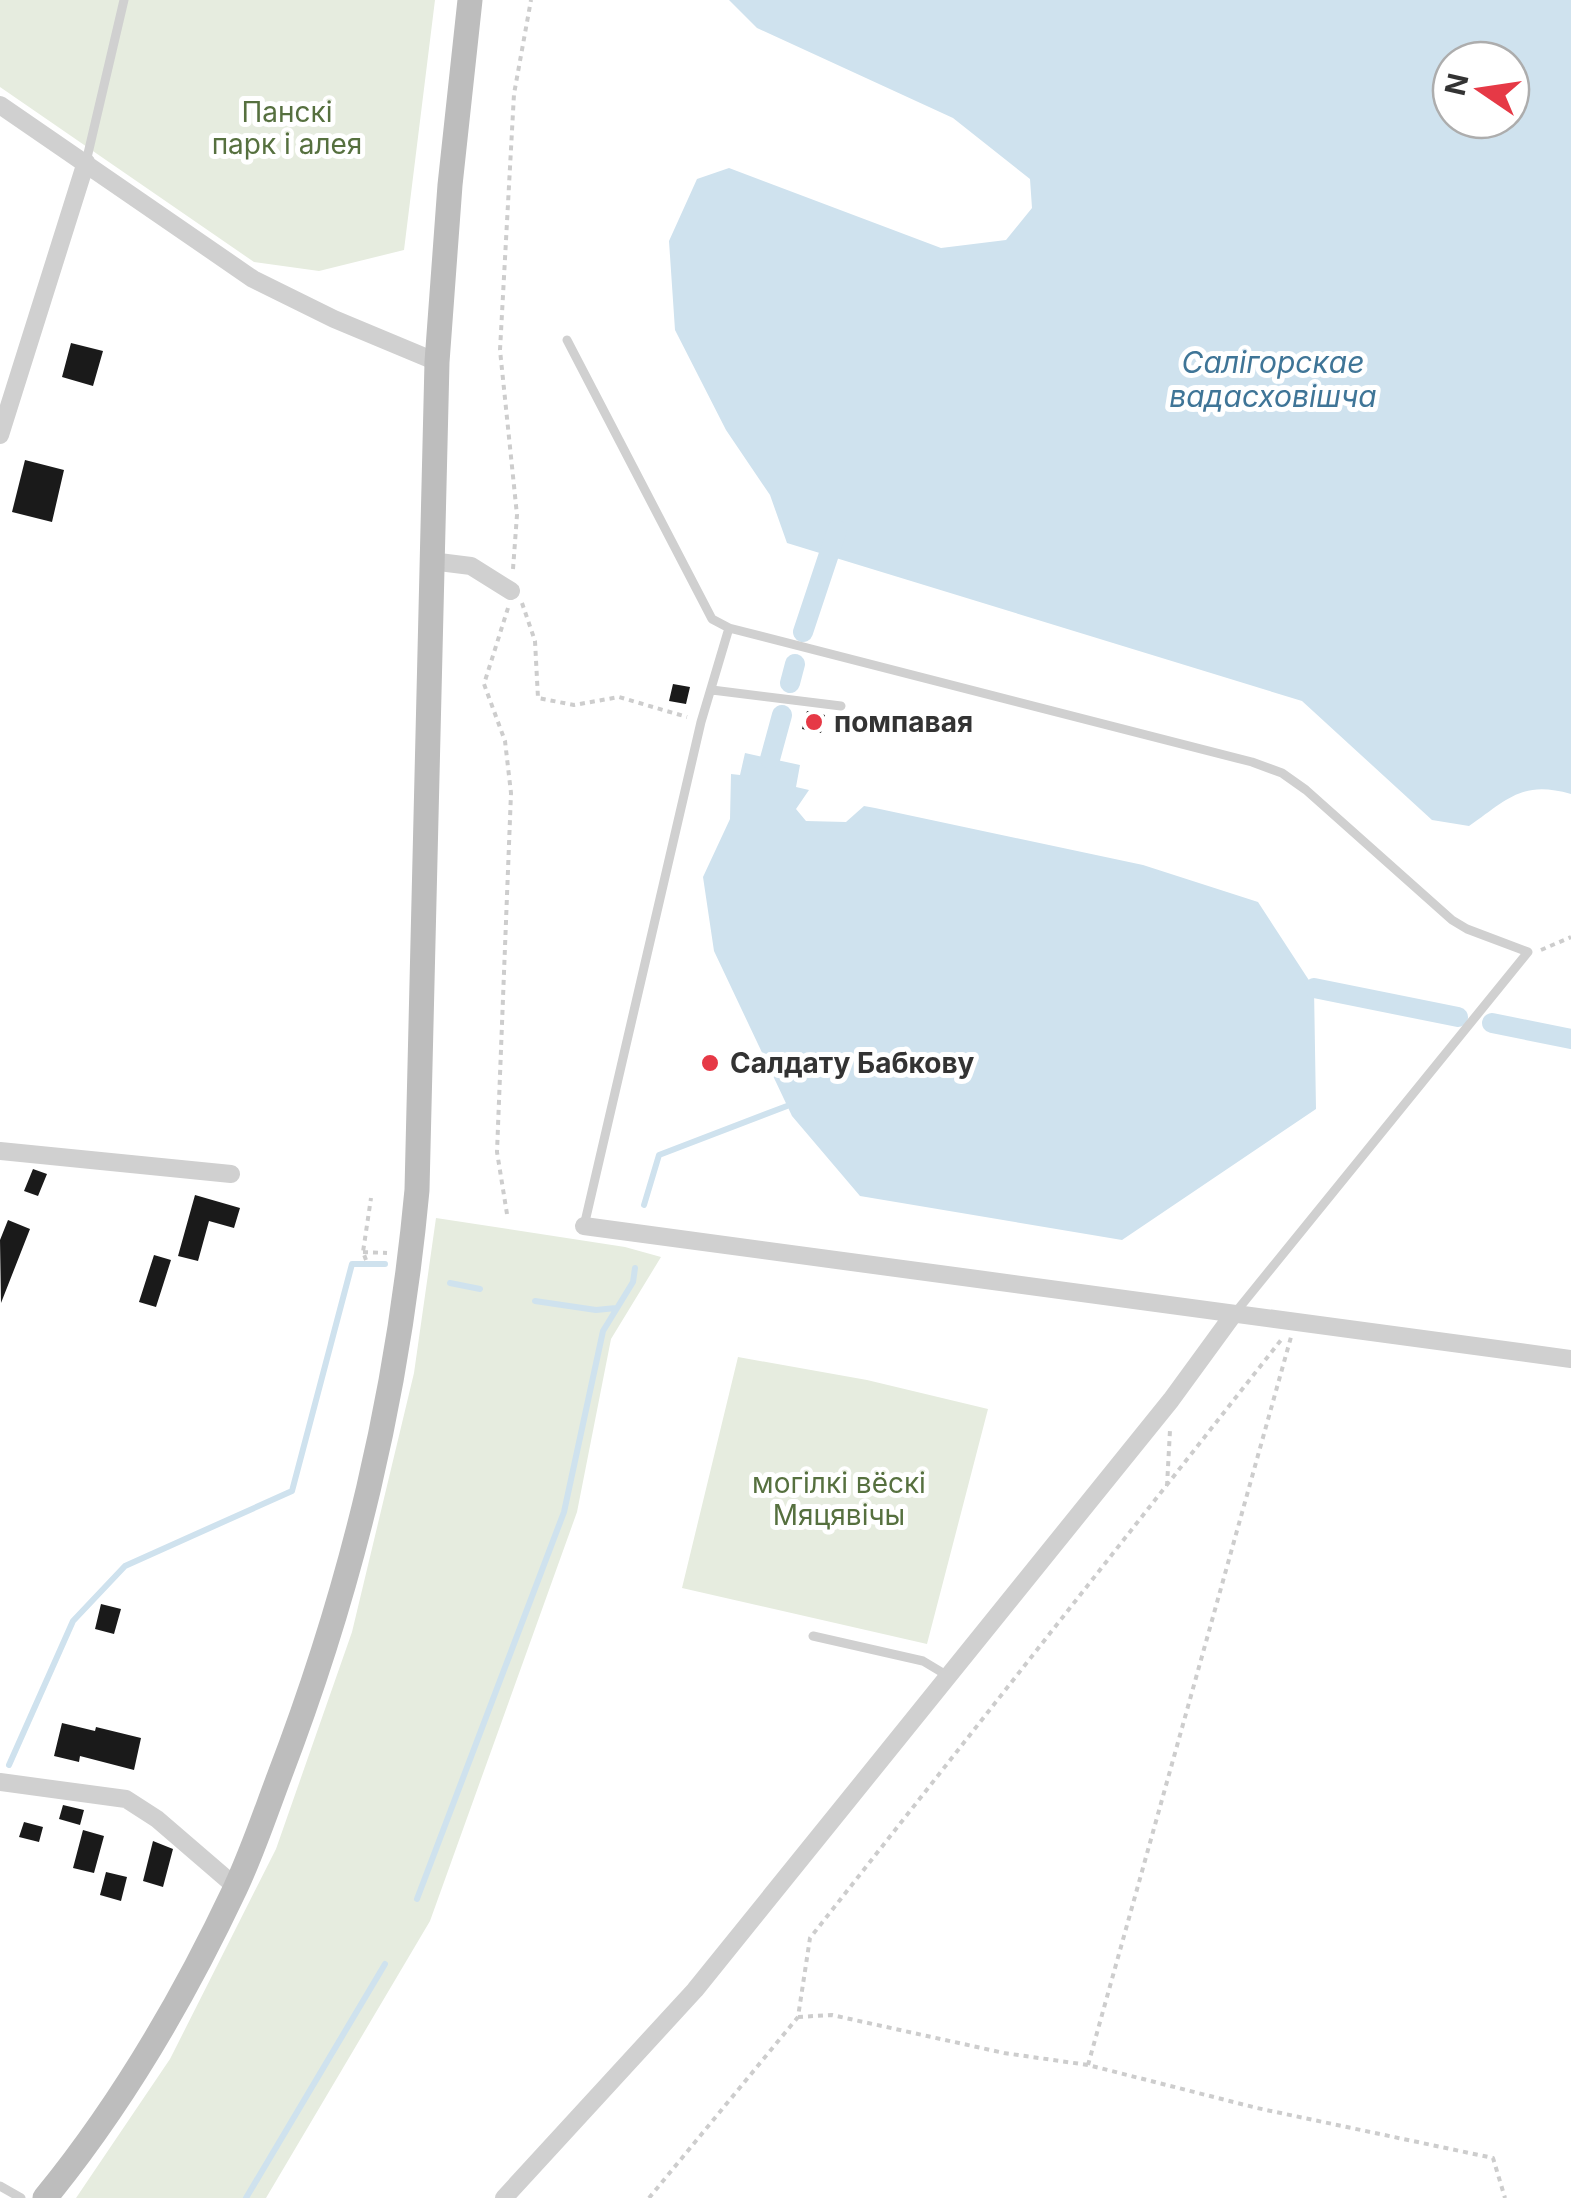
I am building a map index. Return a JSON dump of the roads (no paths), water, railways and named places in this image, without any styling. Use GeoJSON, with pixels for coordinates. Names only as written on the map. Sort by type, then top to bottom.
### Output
{"type":"FeatureCollection","features":[{"type":"Feature","properties":{"kind":"main road"},"geometry":{"type":"LineString","coordinates":[[45,2198],[116,2098],[177,2001],[236,1887],[311,1694],[350,1568],[382,1438],[408,1289],[417,1190],[438,362],[450,185],[470,0]]}},
{"type":"Feature","properties":{"kind":"street"},"geometry":{"type":"LineString","coordinates":[[0,105],[252,279],[334,319],[438,362]]}},
{"type":"Feature","properties":{"kind":"street"},"geometry":{"type":"LineString","coordinates":[[0,435],[86,162]]}},
{"type":"Feature","properties":{"kind":"street"},"geometry":{"type":"LineString","coordinates":[[432,561],[470,566],[511,590]]}},
{"type":"Feature","properties":{"kind":"street"},"geometry":{"type":"LineString","coordinates":[[1,1153],[231,1174]]}},
{"type":"Feature","properties":{"kind":"street"},"geometry":{"type":"LineString","coordinates":[[584,1226],[1571,1359]]}},
{"type":"Feature","properties":{"kind":"street"},"geometry":{"type":"LineString","coordinates":[[504,2198],[695,1990],[1171,1400],[1233,1316]]}},
{"type":"Feature","properties":{"kind":"street"},"geometry":{"type":"LineString","coordinates":[[0,1782],[126,1800],[158,1819],[236,1887]]}},
{"type":"Feature","properties":{"kind":"lane"},"geometry":{"type":"LineString","coordinates":[[86,162],[124,0]]}},
{"type":"Feature","properties":{"kind":"lane"},"geometry":{"type":"LineString","coordinates":[[567,340],[712,619],[729,628],[1252,762],[1282,774],[1306,790],[1452,920],[1528,952],[1233,1316]]}},
{"type":"Feature","properties":{"kind":"lane"},"geometry":{"type":"LineString","coordinates":[[584,1226],[701,722],[729,628]]}},
{"type":"Feature","properties":{"kind":"lane"},"geometry":{"type":"LineString","coordinates":[[712,690],[841,706]]}},
{"type":"Feature","properties":{"kind":"lane"},"geometry":{"type":"LineString","coordinates":[[813,1636],[923,1660],[948,1676]]}},
{"type":"Feature","properties":{"kind":"lane"},"geometry":{"type":"LineString","coordinates":[[0,2186],[21,2198]]}},
{"type":"Feature","properties":{"kind":"water","name":"Салігорскае вадасховішча"},"geometry":{"type":"Polygon","coordinates":[[[729,0],[1571,0],[1571,794],[1527,791],[1505,800],[1469,826],[1432,820],[1302,701],[787,543],[770,495],[726,430],[675,330],[669,241],[697,179],[729,168],[941,248],[1006,240],[1032,208],[1030,179],[953,118],[757,28],[729,0]]]}},
{"type":"Feature","properties":{"kind":"water"},"geometry":{"type":"Polygon","coordinates":[[[745,753],[800,765],[796,787],[809,790],[796,809],[806,821],[846,822],[864,806],[1143,865],[1258,902],[1314,988],[1316,1109],[1122,1240],[860,1196],[792,1116],[714,951],[703,877],[730,819],[731,774],[740,775],[745,753]]]}},
{"type":"Feature","properties":{"kind":"waterway"},"geometry":{"type":"LineString","coordinates":[[803,632],[837,530]]}},
{"type":"Feature","properties":{"kind":"waterway"},"geometry":{"type":"LineString","coordinates":[[790,683],[795,664]]}},
{"type":"Feature","properties":{"kind":"waterway"},"geometry":{"type":"LineString","coordinates":[[770,759],[782,715]]}},
{"type":"Feature","properties":{"kind":"waterway"},"geometry":{"type":"LineString","coordinates":[[1314,988],[1458,1017]]}},
{"type":"Feature","properties":{"kind":"waterway"},"geometry":{"type":"LineString","coordinates":[[1492,1023],[1571,1039]]}},
{"type":"Feature","properties":{"kind":"waterway"},"geometry":{"type":"LineString","coordinates":[[644,1205],[659,1155],[787,1106]]}},
{"type":"Feature","properties":{"kind":"waterway"},"geometry":{"type":"LineString","coordinates":[[9,1765],[73,1621],[125,1566],[292,1491],[352,1264],[385,1264]]}},
{"type":"Feature","properties":{"kind":"waterway"},"geometry":{"type":"LineString","coordinates":[[417,1899],[564,1512],[603,1331],[633,1282],[635,1268]]}},
{"type":"Feature","properties":{"kind":"waterway"},"geometry":{"type":"LineString","coordinates":[[450,1283],[480,1289]]}},
{"type":"Feature","properties":{"kind":"waterway"},"geometry":{"type":"LineString","coordinates":[[535,1301],[596,1310],[616,1308]]}},
{"type":"Feature","properties":{"kind":"waterway"},"geometry":{"type":"LineString","coordinates":[[246,2198],[385,1964]]}},
{"type":"Feature","properties":{"kind":"place","name":"помпавая"},"geometry":{"type":"Point","coordinates":[814,722]}},
{"type":"Feature","properties":{"kind":"place","name":"Салдату Бабкову"},"geometry":{"type":"Point","coordinates":[710,1063]}},
{"type":"Feature","properties":{"kind":"park label","name":"Панскі парк і алея"},"geometry":{"type":"Point","coordinates":[287,128]}},
{"type":"Feature","properties":{"kind":"park label","name":"могілкі вёскі Мяцявічы"},"geometry":{"type":"Point","coordinates":[839,1499]}}]}
